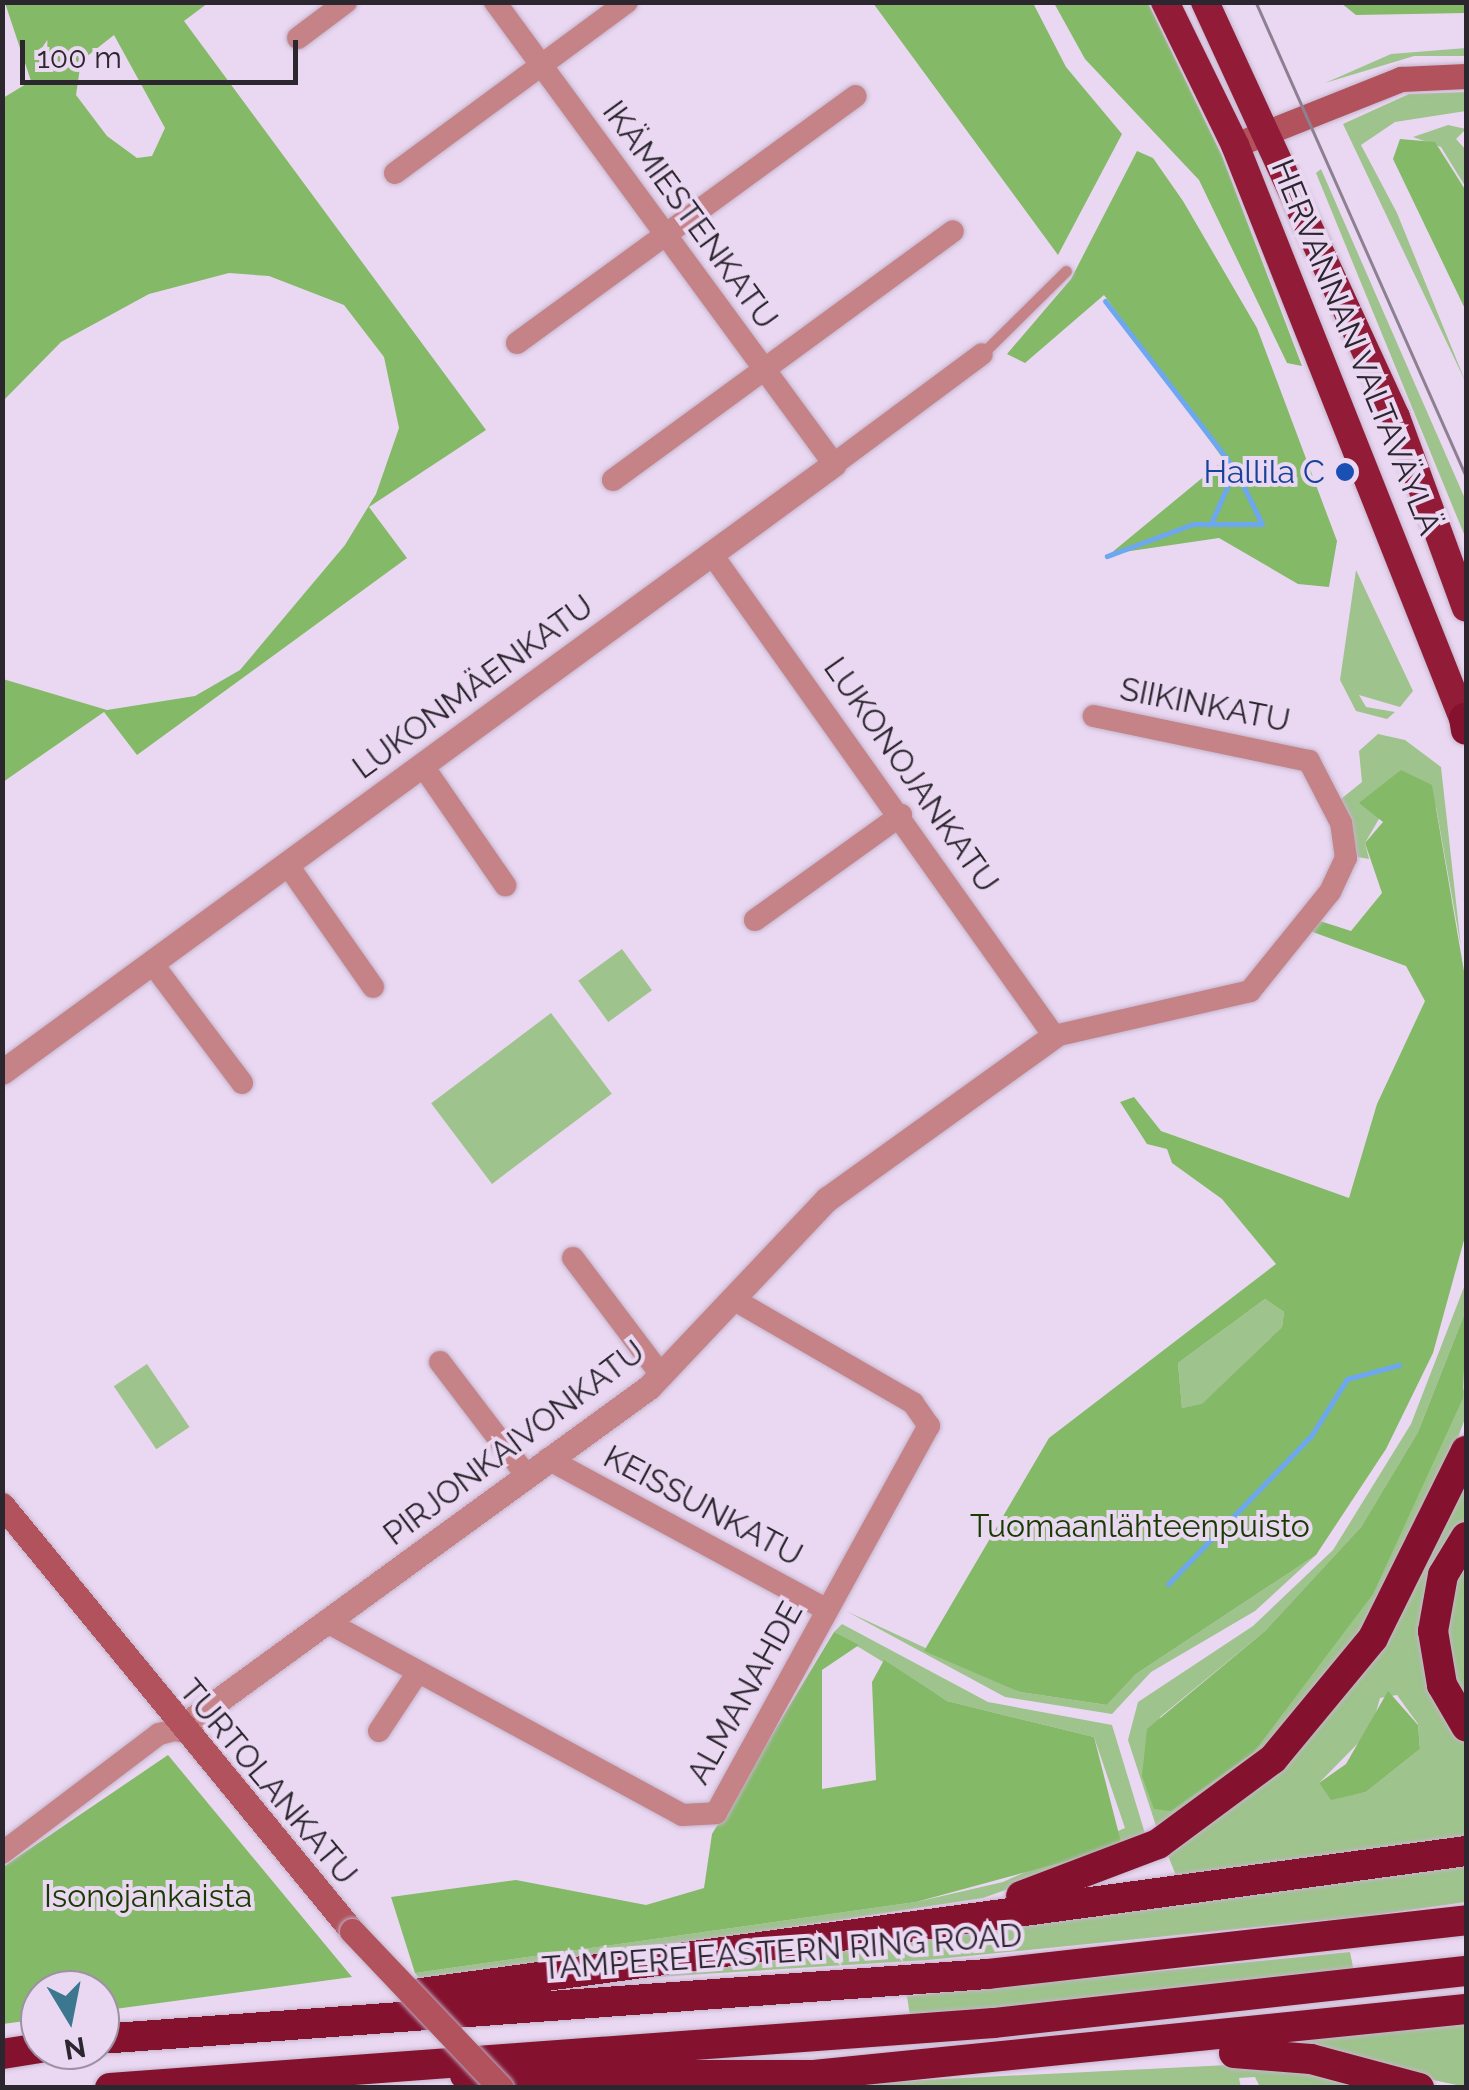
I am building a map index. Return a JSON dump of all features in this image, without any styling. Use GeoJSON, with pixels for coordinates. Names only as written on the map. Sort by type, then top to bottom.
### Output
{"type":"FeatureCollection","features":[{"type":"Feature","properties":{"kind":"highway","name":"HERVANNAN VALTAVÄYLÄ"},"geometry":{"type":"LineString","coordinates":[[1165,2],[1235,145],[1465,724]]}},
{"type":"Feature","properties":{"kind":"highway","name":"HERVANNAN VALTAVÄYLÄ"},"geometry":{"type":"LineString","coordinates":[[1205,2],[1396,417],[1466,608]]}},
{"type":"Feature","properties":{"kind":"highway"},"geometry":{"type":"LineString","coordinates":[[925,1924],[1118,1864],[1239,1789],[1307,1724],[1374,1638],[1466,1452]]}},
{"type":"Feature","properties":{"kind":"highway"},"geometry":{"type":"LineString","coordinates":[[1466,1536],[1442,1575],[1432,1631],[1442,1685],[1466,1726]]}},
{"type":"Feature","properties":{"kind":"highway"},"geometry":{"type":"LineString","coordinates":[[216,2026],[1466,1851]]}},
{"type":"Feature","properties":{"kind":"highway","name":"TAMPERE EASTERN RING ROAD"},"geometry":{"type":"LineString","coordinates":[[120,2037],[216,2026],[988,1974],[1466,1920]]}},
{"type":"Feature","properties":{"kind":"highway"},"geometry":{"type":"LineString","coordinates":[[110,2088],[292,2069],[994,2023],[1466,1971]]}},
{"type":"Feature","properties":{"kind":"highway"},"geometry":{"type":"LineString","coordinates":[[292,2069],[755,2077],[1192,2043],[1466,2009]]}},
{"type":"Feature","properties":{"kind":"highway"},"geometry":{"type":"LineString","coordinates":[[1192,2043],[1348,2066],[1419,2088]]}},
{"type":"Feature","properties":{"kind":"main road"},"geometry":{"type":"LineString","coordinates":[[1235,145],[1402,79],[1466,76]]}},
{"type":"Feature","properties":{"kind":"main road","name":"TURTOLANKATU"},"geometry":{"type":"LineString","coordinates":[[2,1505],[179,1729],[352,1931],[501,2088]]}},
{"type":"Feature","properties":{"kind":"street"},"geometry":{"type":"LineString","coordinates":[[298,38],[346,2]]}},
{"type":"Feature","properties":{"kind":"street","name":"IKÄMIESTENKATU"},"geometry":{"type":"LineString","coordinates":[[495,2],[834,464]]}},
{"type":"Feature","properties":{"kind":"street"},"geometry":{"type":"LineString","coordinates":[[394,173],[627,2]]}},
{"type":"Feature","properties":{"kind":"street"},"geometry":{"type":"LineString","coordinates":[[517,344],[856,96]]}},
{"type":"Feature","properties":{"kind":"street"},"geometry":{"type":"LineString","coordinates":[[613,480],[953,231]]}},
{"type":"Feature","properties":{"kind":"street","name":"LUKONMÄENKATU"},"geometry":{"type":"LineString","coordinates":[[2,1072],[982,354]]}},
{"type":"Feature","properties":{"kind":"street","name":"LUKONOJANKATU"},"geometry":{"type":"LineString","coordinates":[[711,553],[901,815],[1054,1036]]}},
{"type":"Feature","properties":{"kind":"street","name":"SIIKINKATU"},"geometry":{"type":"LineString","coordinates":[[1054,1036],[1250,991],[1330,892],[1346,858],[1336,810],[1309,762],[1094,716]]}},
{"type":"Feature","properties":{"kind":"street"},"geometry":{"type":"LineString","coordinates":[[422,766],[506,884]]}},
{"type":"Feature","properties":{"kind":"street"},"geometry":{"type":"LineString","coordinates":[[755,920],[901,815]]}},
{"type":"Feature","properties":{"kind":"street"},"geometry":{"type":"LineString","coordinates":[[288,864],[373,987]]}},
{"type":"Feature","properties":{"kind":"street"},"geometry":{"type":"LineString","coordinates":[[152,963],[242,1084]]}},
{"type":"Feature","properties":{"kind":"street","name":"PIRJONKAIVONKATU"},"geometry":{"type":"LineString","coordinates":[[179,1729],[662,1376],[827,1199],[1054,1036]]}},
{"type":"Feature","properties":{"kind":"street"},"geometry":{"type":"LineString","coordinates":[[573,1258],[662,1376]]}},
{"type":"Feature","properties":{"kind":"street","name":"ALMANAHDE"},"geometry":{"type":"LineString","coordinates":[[327,1622],[701,1820],[722,1807],[925,1440],[928,1420],[733,1299]]}},
{"type":"Feature","properties":{"kind":"street"},"geometry":{"type":"LineString","coordinates":[[440,1362],[526,1475]]}},
{"type":"Feature","properties":{"kind":"street","name":"KEISSUNKATU"},"geometry":{"type":"LineString","coordinates":[[548,1459],[828,1610]]}},
{"type":"Feature","properties":{"kind":"street"},"geometry":{"type":"LineString","coordinates":[[379,1731],[418,1672]]}},
{"type":"Feature","properties":{"kind":"street"},"geometry":{"type":"LineString","coordinates":[[2,1853],[159,1734],[179,1729]]}},
{"type":"Feature","properties":{"kind":"lane"},"geometry":{"type":"LineString","coordinates":[[982,354],[1066,272]]}},
{"type":"Feature","properties":{"kind":"green space"},"geometry":{"type":"Polygon","coordinates":[[[5,3],[208,3],[184,21],[486,430],[369,507],[407,558],[137,755],[104,712],[3,782],[3,679],[107,710],[195,696],[240,670],[345,545],[376,494],[399,428],[384,357],[344,305],[269,276],[229,273],[149,294],[61,342],[3,401],[3,98],[31,81],[5,3]],[[114,35],[81,61],[76,95],[107,136],[137,158],[152,156],[165,128],[114,35]]]}},
{"type":"Feature","properties":{"kind":"green space"},"geometry":{"type":"Polygon","coordinates":[[[873,3],[1033,3],[1066,67],[1122,134],[1058,255],[873,3]]]}},
{"type":"Feature","properties":{"kind":"green space"},"geometry":{"type":"Polygon","coordinates":[[[1054,3],[1148,3],[1222,156],[1302,366],[1287,363],[1199,180],[1085,59],[1054,3]]]}},
{"type":"Feature","properties":{"kind":"green space"},"geometry":{"type":"Polygon","coordinates":[[[1341,3],[1466,3],[1466,13],[1356,15],[1341,3]]]}},
{"type":"Feature","properties":{"kind":"green space"},"geometry":{"type":"Polygon","coordinates":[[[1466,48],[1466,56],[1414,56],[1325,83],[1391,54],[1466,48]]]}},
{"type":"Feature","properties":{"kind":"green space"},"geometry":{"type":"Polygon","coordinates":[[[1466,92],[1466,111],[1395,122],[1361,145],[1397,213],[1466,383],[1343,124],[1409,94],[1466,92]]]}},
{"type":"Feature","properties":{"kind":"green space"},"geometry":{"type":"Polygon","coordinates":[[[1448,125],[1466,129],[1456,139],[1466,150],[1465,186],[1441,147],[1413,137],[1448,125]]]}},
{"type":"Feature","properties":{"kind":"green space"},"geometry":{"type":"Polygon","coordinates":[[[1400,139],[1435,142],[1466,191],[1466,311],[1393,159],[1400,139]]]}},
{"type":"Feature","properties":{"kind":"green space"},"geometry":{"type":"Polygon","coordinates":[[[1137,151],[1153,158],[1183,201],[1257,328],[1337,541],[1329,587],[1298,584],[1219,538],[1110,554],[1224,460],[1104,295],[1025,363],[1007,354],[1071,279],[1137,151]]]}},
{"type":"Feature","properties":{"kind":"green space"},"geometry":{"type":"Polygon","coordinates":[[[1321,169],[1466,501],[1466,539],[1316,173],[1321,169]]]}},
{"type":"Feature","properties":{"kind":"green space"},"geometry":{"type":"Polygon","coordinates":[[[1356,570],[1413,691],[1400,707],[1359,695],[1366,707],[1395,712],[1387,719],[1356,711],[1340,680],[1356,570]]]}},
{"type":"Feature","properties":{"kind":"green space"},"geometry":{"type":"Polygon","coordinates":[[[1378,734],[1405,740],[1441,767],[1461,947],[1436,807],[1380,817],[1365,843],[1369,859],[1358,857],[1341,799],[1362,782],[1359,751],[1378,734]]]}},
{"type":"Feature","properties":{"kind":"green space","name":"Tuomaanlähteenpuisto"},"geometry":{"type":"Polygon","coordinates":[[[1401,770],[1432,785],[1466,983],[1466,1233],[1433,1353],[1386,1449],[1316,1555],[1136,1674],[1107,1705],[1020,1692],[924,1651],[1049,1438],[1276,1264],[1222,1199],[1172,1163],[1167,1149],[1147,1144],[1120,1102],[1134,1097],[1161,1131],[1349,1198],[1377,1104],[1425,1001],[1406,966],[1310,931],[1320,921],[1351,931],[1382,893],[1365,843],[1383,822],[1359,803],[1401,770]],[[1265,1299],[1178,1363],[1182,1408],[1202,1404],[1282,1327],[1284,1312],[1265,1299]]]}},
{"type":"Feature","properties":{"kind":"green space"},"geometry":{"type":"Polygon","coordinates":[[[622,949],[652,990],[608,1022],[578,981],[622,949]]]}},
{"type":"Feature","properties":{"kind":"green space"},"geometry":{"type":"Polygon","coordinates":[[[551,1013],[612,1094],[492,1184],[431,1103],[551,1013]]]}},
{"type":"Feature","properties":{"kind":"green space"},"geometry":{"type":"Polygon","coordinates":[[[1466,1282],[1466,1310],[1418,1432],[1361,1527],[1265,1631],[1160,1717],[1154,1809],[1466,1386],[1466,1416],[1442,1480],[1378,1610],[1276,1745],[1159,1835],[1128,1740],[1138,1702],[1253,1626],[1333,1550],[1411,1424],[1466,1282]]]}},
{"type":"Feature","properties":{"kind":"green space"},"geometry":{"type":"Polygon","coordinates":[[[1265,1299],[1284,1312],[1282,1327],[1202,1405],[1182,1408],[1178,1363],[1265,1299]]]}},
{"type":"Feature","properties":{"kind":"green space"},"geometry":{"type":"Polygon","coordinates":[[[1466,1310],[1463,1398],[1373,1594],[1254,1752],[1171,1811],[1154,1809],[1142,1776],[1147,1729],[1265,1631],[1361,1527],[1418,1432],[1466,1310]]]}},
{"type":"Feature","properties":{"kind":"green space"},"geometry":{"type":"Polygon","coordinates":[[[147,1364],[189,1427],[156,1449],[114,1386],[147,1364]]]}},
{"type":"Feature","properties":{"kind":"green space"},"geometry":{"type":"Polygon","coordinates":[[[1466,1473],[1466,1521],[1428,1581],[1466,1741],[1466,1842],[1179,1883],[1167,1853],[1264,1784],[1354,1682],[1466,1473]],[[1397,1695],[1380,1698],[1371,1730],[1319,1783],[1331,1799],[1366,1792],[1420,1749],[1418,1724],[1397,1695]]]}},
{"type":"Feature","properties":{"kind":"green space"},"geometry":{"type":"Polygon","coordinates":[[[1466,1553],[1466,1709],[1443,1657],[1453,1576],[1466,1553]]]}},
{"type":"Feature","properties":{"kind":"green space"},"geometry":{"type":"Polygon","coordinates":[[[1316,1555],[1255,1611],[1151,1672],[1112,1714],[1005,1697],[846,1611],[1020,1692],[1107,1705],[1136,1674],[1316,1555]]]}},
{"type":"Feature","properties":{"kind":"green space"},"geometry":{"type":"Polygon","coordinates":[[[842,1624],[988,1702],[1112,1725],[1147,1840],[983,1898],[423,1983],[415,1973],[916,1902],[1003,1882],[1125,1828],[1094,1737],[947,1701],[834,1632],[842,1624]]]}},
{"type":"Feature","properties":{"kind":"green space"},"geometry":{"type":"Polygon","coordinates":[[[834,1632],[859,1645],[822,1670],[822,1789],[876,1780],[872,1682],[884,1660],[947,1701],[1094,1737],[1122,1846],[916,1902],[415,1973],[391,1897],[516,1880],[646,1905],[704,1888],[712,1834],[834,1632]]]}},
{"type":"Feature","properties":{"kind":"green space"},"geometry":{"type":"Polygon","coordinates":[[[1388,1691],[1418,1725],[1420,1749],[1366,1792],[1331,1800],[1319,1783],[1346,1764],[1388,1691]]]}},
{"type":"Feature","properties":{"kind":"green space","name":"Isonojankaista"},"geometry":{"type":"Polygon","coordinates":[[[168,1755],[352,1977],[120,2008],[120,1970],[20,1970],[20,2022],[3,2024],[3,1867],[168,1755]]]}},
{"type":"Feature","properties":{"kind":"green space"},"geometry":{"type":"Polygon","coordinates":[[[1466,1860],[1466,1902],[1368,1916],[928,1960],[526,1985],[1466,1860]]]}},
{"type":"Feature","properties":{"kind":"green space"},"geometry":{"type":"Polygon","coordinates":[[[1350,1952],[1354,1972],[1154,1994],[910,2016],[907,1996],[1350,1952]]]}},
{"type":"Feature","properties":{"kind":"green space"},"geometry":{"type":"Polygon","coordinates":[[[1466,2020],[1466,2087],[1270,2045],[1466,2020]]]}},
{"type":"Feature","properties":{"kind":"green space"},"geometry":{"type":"Polygon","coordinates":[[[1249,2064],[1387,2087],[1260,2087],[1255,2077],[1239,2078],[1241,2088],[761,2088],[1249,2064]]]}},
{"type":"Feature","properties":{"kind":"waterway"},"geometry":{"type":"LineString","coordinates":[[1105,301],[1235,469],[1262,524],[1193,524],[1107,556]]}},
{"type":"Feature","properties":{"kind":"waterway"},"geometry":{"type":"LineString","coordinates":[[1212,521],[1235,469]]}},
{"type":"Feature","properties":{"kind":"waterway"},"geometry":{"type":"LineString","coordinates":[[1168,1584],[1311,1436],[1347,1379],[1399,1365]]}},
{"type":"Feature","properties":{"kind":"tram line"},"geometry":{"type":"LineString","coordinates":[[1256,2],[1466,476]]}},
{"type":"Feature","properties":{"kind":"place","name":"Hallila C"},"geometry":{"type":"Point","coordinates":[1345,472]}}]}
